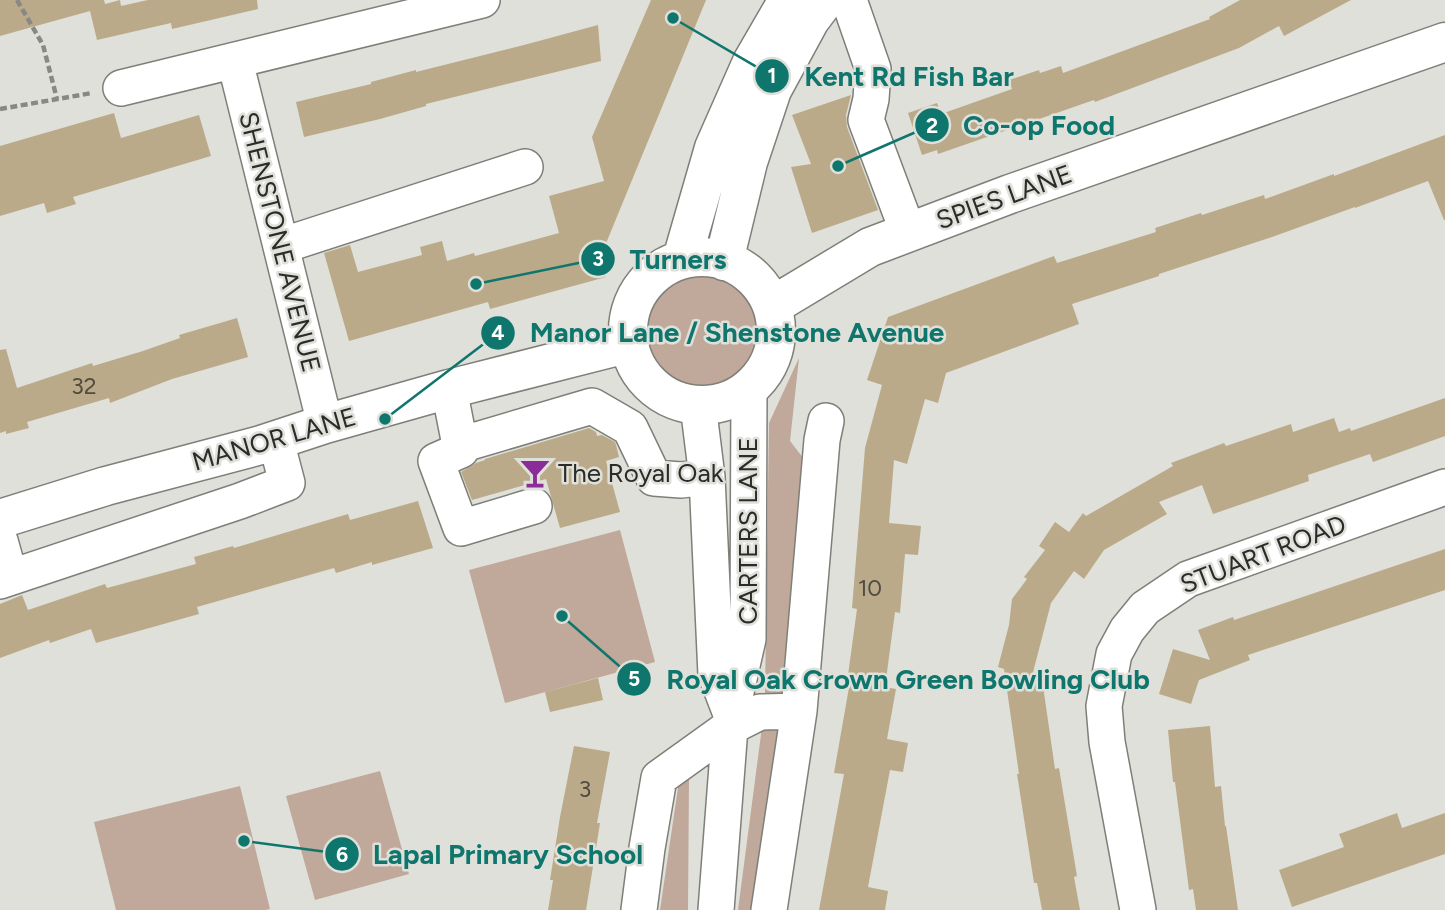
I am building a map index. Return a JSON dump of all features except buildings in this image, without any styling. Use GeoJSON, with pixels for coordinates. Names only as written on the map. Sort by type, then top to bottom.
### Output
{"type":"FeatureCollection","features":[{"type":"Feature","properties":{"kind":"main road"},"geometry":{"type":"LineString","coordinates":[[682,259],[714,148],[752,62],[788,0]]}},
{"type":"Feature","properties":{"kind":"main road"},"geometry":{"type":"LineString","coordinates":[[724,261],[748,162],[772,90],[810,20],[825,0]]}},
{"type":"Feature","properties":{"kind":"main road","name":"SPIES LANE"},"geometry":{"type":"LineString","coordinates":[[772,306],[870,247],[908,232],[1445,43]]}},
{"type":"Feature","properties":{"kind":"main road"},"geometry":{"type":"LineString","coordinates":[[703,257],[724,261],[742,269],[764,290],[772,306],[776,330],[773,352],[764,372],[749,388],[727,401],[698,405],[673,399],[653,386],[638,367],[632,352],[629,319],[641,290],[672,262],[682,259],[703,257]]}},
{"type":"Feature","properties":{"kind":"main road","name":"MANOR LANE"},"geometry":{"type":"LineString","coordinates":[[0,519],[106,486],[275,441],[449,389],[630,343]]}},
{"type":"Feature","properties":{"kind":"street"},"geometry":{"type":"LineString","coordinates":[[121,89],[482,0]]}},
{"type":"Feature","properties":{"kind":"street"},"geometry":{"type":"LineString","coordinates":[[849,0],[873,69],[866,120],[908,232]]}},
{"type":"Feature","properties":{"kind":"street","name":"SHENSTONE AVENUE"},"geometry":{"type":"LineString","coordinates":[[235,61],[325,424]]}},
{"type":"Feature","properties":{"kind":"street"},"geometry":{"type":"LineString","coordinates":[[281,246],[525,167]]}},
{"type":"Feature","properties":{"kind":"street","name":"CARTERS LANE"},"geometry":{"type":"LineString","coordinates":[[716,910],[731,720],[748,639],[749,388]]}},
{"type":"Feature","properties":{"kind":"street"},"geometry":{"type":"LineString","coordinates":[[449,389],[461,450],[436,461],[461,528],[534,506]]}},
{"type":"Feature","properties":{"kind":"street","name":"CARTERS LANE"},"geometry":{"type":"LineString","coordinates":[[698,405],[707,477],[716,675],[731,720]]}},
{"type":"Feature","properties":{"kind":"street"},"geometry":{"type":"LineString","coordinates":[[460,445],[592,406],[630,428],[654,478],[681,480],[707,477]]}},
{"type":"Feature","properties":{"kind":"street"},"geometry":{"type":"LineString","coordinates":[[769,910],[799,711],[815,432]]}},
{"type":"Feature","properties":{"kind":"street"},"geometry":{"type":"LineString","coordinates":[[0,541],[5,579],[240,501],[287,483],[275,441]]}},
{"type":"Feature","properties":{"kind":"street","name":"STUART ROAD"},"geometry":{"type":"LineString","coordinates":[[1138,910],[1107,742],[1104,706],[1114,654],[1127,630],[1145,608],[1188,579],[1445,487]]}},
{"type":"Feature","properties":{"kind":"street"},"geometry":{"type":"LineString","coordinates":[[639,910],[659,778],[731,720],[760,712],[799,711]]}},
{"type":"Feature","properties":{"kind":"path"},"geometry":{"type":"LineString","coordinates":[[17,0],[43,45],[57,99]]}},
{"type":"Feature","properties":{"kind":"path"},"geometry":{"type":"LineString","coordinates":[[0,109],[121,89]]}},
{"type":"Feature","properties":{"kind":"shaded area"},"geometry":{"type":"Polygon","coordinates":[[[704,273],[726,278],[745,290],[757,309],[762,331],[757,353],[745,372],[726,384],[704,389],[682,384],[663,372],[651,353],[646,331],[651,309],[663,290],[682,278],[704,273]]]}},
{"type":"Feature","properties":{"kind":"shaded area"},"geometry":{"type":"Polygon","coordinates":[[[799,358],[790,441],[807,463],[792,701],[765,696],[769,423],[799,358]]]}},
{"type":"Feature","properties":{"kind":"shaded area"},"geometry":{"type":"Polygon","coordinates":[[[620,530],[655,662],[505,703],[469,570],[620,530]]]}},
{"type":"Feature","properties":{"kind":"shaded area"},"geometry":{"type":"Polygon","coordinates":[[[762,727],[781,729],[758,910],[738,910],[762,727]]]}},
{"type":"Feature","properties":{"kind":"shaded area"},"geometry":{"type":"Polygon","coordinates":[[[380,771],[409,874],[315,900],[286,796],[380,771]]]}},
{"type":"Feature","properties":{"kind":"shaded area"},"geometry":{"type":"Polygon","coordinates":[[[689,779],[688,910],[660,910],[679,781],[689,779]]]}},
{"type":"Feature","properties":{"kind":"shaded area"},"geometry":{"type":"Polygon","coordinates":[[[240,786],[270,909],[116,910],[94,822],[240,786]]]}},
{"type":"Feature","properties":{"kind":"place","name":"Kent Rd Fish Bar"},"geometry":{"type":"Point","coordinates":[673,18]}},
{"type":"Feature","properties":{"kind":"place","name":"Co-op Food"},"geometry":{"type":"Point","coordinates":[838,166]}},
{"type":"Feature","properties":{"kind":"place","name":"Turners"},"geometry":{"type":"Point","coordinates":[476,284]}},
{"type":"Feature","properties":{"kind":"place","name":"Manor Lane / Shenstone Avenue"},"geometry":{"type":"Point","coordinates":[385,419]}},
{"type":"Feature","properties":{"kind":"place","name":"The Royal Oak"},"geometry":{"type":"Point","coordinates":[535,473]}},
{"type":"Feature","properties":{"kind":"place","name":"Royal Oak Crown Green Bowling Club"},"geometry":{"type":"Point","coordinates":[562,616]}},
{"type":"Feature","properties":{"kind":"place","name":"Lapal Primary School"},"geometry":{"type":"Point","coordinates":[244,841]}}]}
